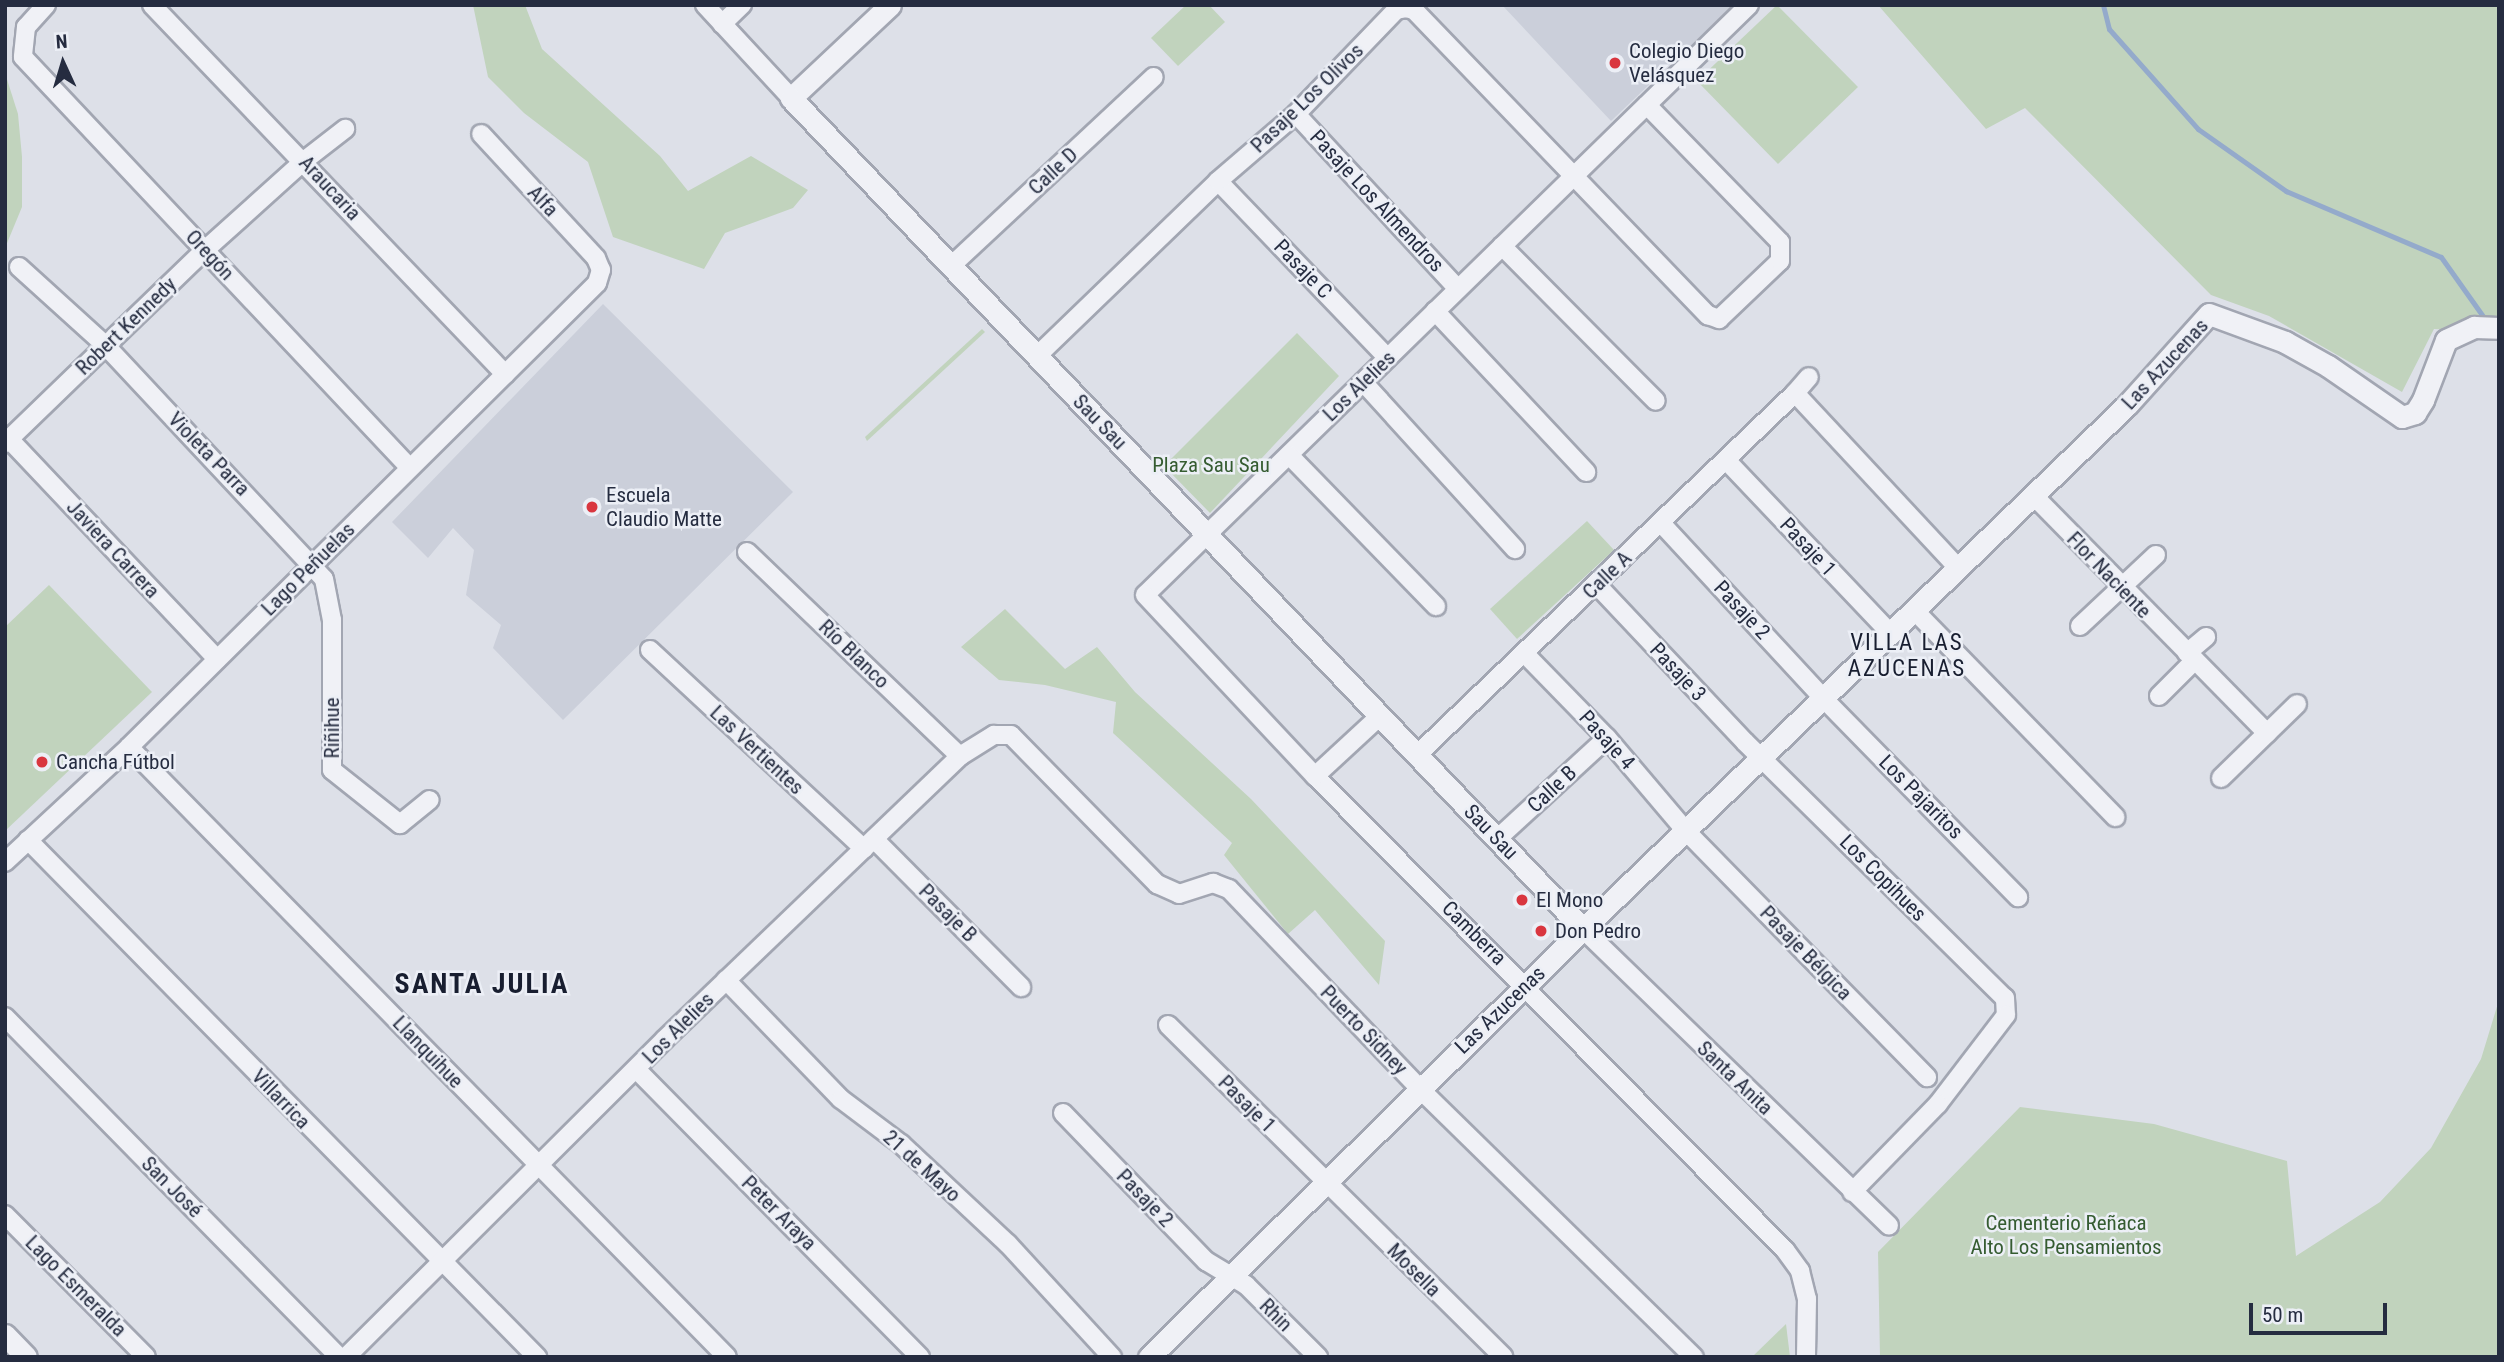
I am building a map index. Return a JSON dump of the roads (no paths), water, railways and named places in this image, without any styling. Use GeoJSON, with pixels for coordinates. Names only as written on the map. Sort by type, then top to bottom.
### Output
{"type":"FeatureCollection","features":[{"type":"Feature","properties":{"kind":"street","name":"Oregón"},"geometry":{"type":"LineString","coordinates":[[46,5],[21,38],[23,57],[409,467]]}},
{"type":"Feature","properties":{"kind":"street","name":"Araucaria"},"geometry":{"type":"LineString","coordinates":[[152,5],[304,160],[505,374]]}},
{"type":"Feature","properties":{"kind":"street","name":"Sau Sau"},"geometry":{"type":"LineString","coordinates":[[705,5],[1583,929]]}},
{"type":"Feature","properties":{"kind":"street"},"geometry":{"type":"LineString","coordinates":[[722,24],[741,5]]}},
{"type":"Feature","properties":{"kind":"street"},"geometry":{"type":"LineString","coordinates":[[791,98],[890,5]]}},
{"type":"Feature","properties":{"kind":"street","name":"Los Alelies"},"geometry":{"type":"LineString","coordinates":[[1145,595],[1749,5]]}},
{"type":"Feature","properties":{"kind":"street","name":"Pasaje Los Olivos"},"geometry":{"type":"LineString","coordinates":[[1037,356],[1218,181],[1296,114],[1396,10],[1414,10],[1572,177]]}},
{"type":"Feature","properties":{"kind":"street","name":"Calle D"},"geometry":{"type":"LineString","coordinates":[[951,266],[1154,77]]}},
{"type":"Feature","properties":{"kind":"street"},"geometry":{"type":"LineString","coordinates":[[1572,177],[1708,315],[1719,319],[1729,312],[1780,261],[1780,242],[1647,105]]}},
{"type":"Feature","properties":{"kind":"street","name":"Pasaje Los Almendros"},"geometry":{"type":"LineString","coordinates":[[1296,114],[1458,289]]}},
{"type":"Feature","properties":{"kind":"street","name":"Robert Kennedy"},"geometry":{"type":"LineString","coordinates":[[7,441],[205,250],[304,160],[345,129]]}},
{"type":"Feature","properties":{"kind":"street","name":"Alfa"},"geometry":{"type":"LineString","coordinates":[[481,134],[596,258],[601,270]]}},
{"type":"Feature","properties":{"kind":"street","name":"Pasaje C"},"geometry":{"type":"LineString","coordinates":[[1218,181],[1388,358]]}},
{"type":"Feature","properties":{"kind":"street"},"geometry":{"type":"LineString","coordinates":[[1503,246],[1656,401]]}},
{"type":"Feature","properties":{"kind":"street","name":"Violeta Parra"},"geometry":{"type":"LineString","coordinates":[[19,267],[106,345],[313,564]]}},
{"type":"Feature","properties":{"kind":"street","name":"Lago Peñuelas"},"geometry":{"type":"LineString","coordinates":[[5,862],[129,747],[597,283],[601,270]]}},
{"type":"Feature","properties":{"kind":"street"},"geometry":{"type":"LineString","coordinates":[[1435,311],[1586,472]]}},
{"type":"Feature","properties":{"kind":"street","name":"Las Azucenas"},"geometry":{"type":"LineString","coordinates":[[1149,1357],[1419,1088],[2127,405],[2209,314],[2296,348],[2402,417],[2419,407],[2446,340],[2474,327],[2499,328]]}},
{"type":"Feature","properties":{"kind":"street","name":"Calle A"},"geometry":{"type":"LineString","coordinates":[[1417,755],[1597,585],[1809,377]]}},
{"type":"Feature","properties":{"kind":"street"},"geometry":{"type":"LineString","coordinates":[[1363,382],[1515,549]]}},
{"type":"Feature","properties":{"kind":"street"},"geometry":{"type":"LineString","coordinates":[[1795,393],[1958,568]]}},
{"type":"Feature","properties":{"kind":"street","name":"Javiera Carrera"},"geometry":{"type":"LineString","coordinates":[[7,441],[217,659]]}},
{"type":"Feature","properties":{"kind":"street"},"geometry":{"type":"LineString","coordinates":[[1289,455],[1436,606]]}},
{"type":"Feature","properties":{"kind":"street","name":"Pasaje 1"},"geometry":{"type":"LineString","coordinates":[[1726,460],[1890,633]]}},
{"type":"Feature","properties":{"kind":"street","name":"Flor Naciente"},"geometry":{"type":"LineString","coordinates":[[2034,495],[2121,588],[2267,733]]}},
{"type":"Feature","properties":{"kind":"street","name":"Pasaje 2"},"geometry":{"type":"LineString","coordinates":[[1661,523],[1823,698]]}},
{"type":"Feature","properties":{"kind":"street","name":"Río Blanco"},"geometry":{"type":"LineString","coordinates":[[747,552],[960,756]]}},
{"type":"Feature","properties":{"kind":"street"},"geometry":{"type":"LineString","coordinates":[[2080,626],[2156,555]]}},
{"type":"Feature","properties":{"kind":"street","name":"Riñihue"},"geometry":{"type":"LineString","coordinates":[[313,564],[330,598],[332,770],[400,824],[430,800]]}},
{"type":"Feature","properties":{"kind":"street","name":"Pasaje 3"},"geometry":{"type":"LineString","coordinates":[[1597,585],[1761,757]]}},
{"type":"Feature","properties":{"kind":"street","name":"Camberra"},"geometry":{"type":"LineString","coordinates":[[1145,595],[1315,776],[1527,985],[1793,1261],[1800,1271],[1807,1299],[1806,1357]]}},
{"type":"Feature","properties":{"kind":"street"},"geometry":{"type":"LineString","coordinates":[[1914,610],[2115,817]]}},
{"type":"Feature","properties":{"kind":"street"},"geometry":{"type":"LineString","coordinates":[[2159,696],[2206,637]]}},
{"type":"Feature","properties":{"kind":"street","name":"Las Vertientes"},"geometry":{"type":"LineString","coordinates":[[650,650],[869,844]]}},
{"type":"Feature","properties":{"kind":"street","name":"Pasaje 4"},"geometry":{"type":"LineString","coordinates":[[1525,654],[1607,738],[1685,830]]}},
{"type":"Feature","properties":{"kind":"street","name":"Los Pajaritos"},"geometry":{"type":"LineString","coordinates":[[1823,698],[2018,897]]}},
{"type":"Feature","properties":{"kind":"street"},"geometry":{"type":"LineString","coordinates":[[2221,778],[2297,704]]}},
{"type":"Feature","properties":{"kind":"street"},"geometry":{"type":"LineString","coordinates":[[1315,776],[1380,716]]}},
{"type":"Feature","properties":{"kind":"street","name":"Los Alelies"},"geometry":{"type":"LineString","coordinates":[[346,1357],[726,980],[960,756],[994,735],[1012,735],[1026,745]]}},
{"type":"Feature","properties":{"kind":"street","name":"Calle B"},"geometry":{"type":"LineString","coordinates":[[1497,839],[1607,738]]}},
{"type":"Feature","properties":{"kind":"street","name":"Puerto Sidney"},"geometry":{"type":"LineString","coordinates":[[1026,745],[1157,884],[1179,894],[1213,883],[1229,890],[1419,1088],[1694,1357]]}},
{"type":"Feature","properties":{"kind":"street","name":"Llanquihue"},"geometry":{"type":"LineString","coordinates":[[129,747],[727,1357]]}},
{"type":"Feature","properties":{"kind":"street","name":"Los Copihues"},"geometry":{"type":"LineString","coordinates":[[1761,757],[2005,998],[2006,1016],[1938,1104],[1852,1192]]}},
{"type":"Feature","properties":{"kind":"street","name":"Pasaje Bélgica"},"geometry":{"type":"LineString","coordinates":[[1685,830],[1927,1077]]}},
{"type":"Feature","properties":{"kind":"street","name":"Villarrica"},"geometry":{"type":"LineString","coordinates":[[28,840],[537,1357]]}},
{"type":"Feature","properties":{"kind":"street","name":"Pasaje B"},"geometry":{"type":"LineString","coordinates":[[869,844],[1021,987]]}},
{"type":"Feature","properties":{"kind":"street","name":"Santa Anita"},"geometry":{"type":"LineString","coordinates":[[1583,929],[1889,1226]]}},
{"type":"Feature","properties":{"kind":"street","name":"21 de Mayo"},"geometry":{"type":"LineString","coordinates":[[726,980],[841,1099],[901,1144],[1008,1244],[1112,1357]]}},
{"type":"Feature","properties":{"kind":"street","name":"San José"},"geometry":{"type":"LineString","coordinates":[[5,1017],[340,1357]]}},
{"type":"Feature","properties":{"kind":"street","name":"Pasaje 1"},"geometry":{"type":"LineString","coordinates":[[1168,1025],[1326,1183]]}},
{"type":"Feature","properties":{"kind":"street","name":"Peter Araya"},"geometry":{"type":"LineString","coordinates":[[637,1069],[920,1357]]}},
{"type":"Feature","properties":{"kind":"street","name":"Pasaje 2"},"geometry":{"type":"LineString","coordinates":[[1063,1113],[1206,1261],[1232,1275]]}},
{"type":"Feature","properties":{"kind":"street","name":"Mosella"},"geometry":{"type":"LineString","coordinates":[[1326,1183],[1503,1357]]}},
{"type":"Feature","properties":{"kind":"street","name":"Lago Esmeralda"},"geometry":{"type":"LineString","coordinates":[[5,1215],[146,1357]]}},
{"type":"Feature","properties":{"kind":"street","name":"Rhin"},"geometry":{"type":"LineString","coordinates":[[1232,1275],[1318,1357]]}},
{"type":"Feature","properties":{"kind":"street"},"geometry":{"type":"LineString","coordinates":[[5,1335],[26,1357]]}},
{"type":"Feature","properties":{"kind":"waterway"},"geometry":{"type":"LineString","coordinates":[[2103,5],[2109,29],[2198,129],[2286,191],[2441,257],[2487,322]]}},
{"type":"Feature","properties":{"kind":"place","name":"Colegio Diego Velásquez"},"geometry":{"type":"Point","coordinates":[1615,63]}},
{"type":"Feature","properties":{"kind":"place","name":"Escuela Claudio Matte"},"geometry":{"type":"Point","coordinates":[592,507]}},
{"type":"Feature","properties":{"kind":"place","name":"Cancha Fútbol"},"geometry":{"type":"Point","coordinates":[42,762]}},
{"type":"Feature","properties":{"kind":"place","name":"El Mono"},"geometry":{"type":"Point","coordinates":[1522,900]}},
{"type":"Feature","properties":{"kind":"place","name":"Don Pedro"},"geometry":{"type":"Point","coordinates":[1541,931]}},
{"type":"Feature","properties":{"kind":"district","name":"VILLA LAS AZUCENAS"},"geometry":{"type":"Point","coordinates":[1907,656]}},
{"type":"Feature","properties":{"kind":"district","name":"SANTA JULIA"},"geometry":{"type":"Point","coordinates":[482,984]}},
{"type":"Feature","properties":{"kind":"park label","name":"Plaza Sau Sau"},"geometry":{"type":"Point","coordinates":[1211,465]}},
{"type":"Feature","properties":{"kind":"park label","name":"Cementerio Reñaca Alto Los Pensamientos"},"geometry":{"type":"Point","coordinates":[2066,1235]}}]}
